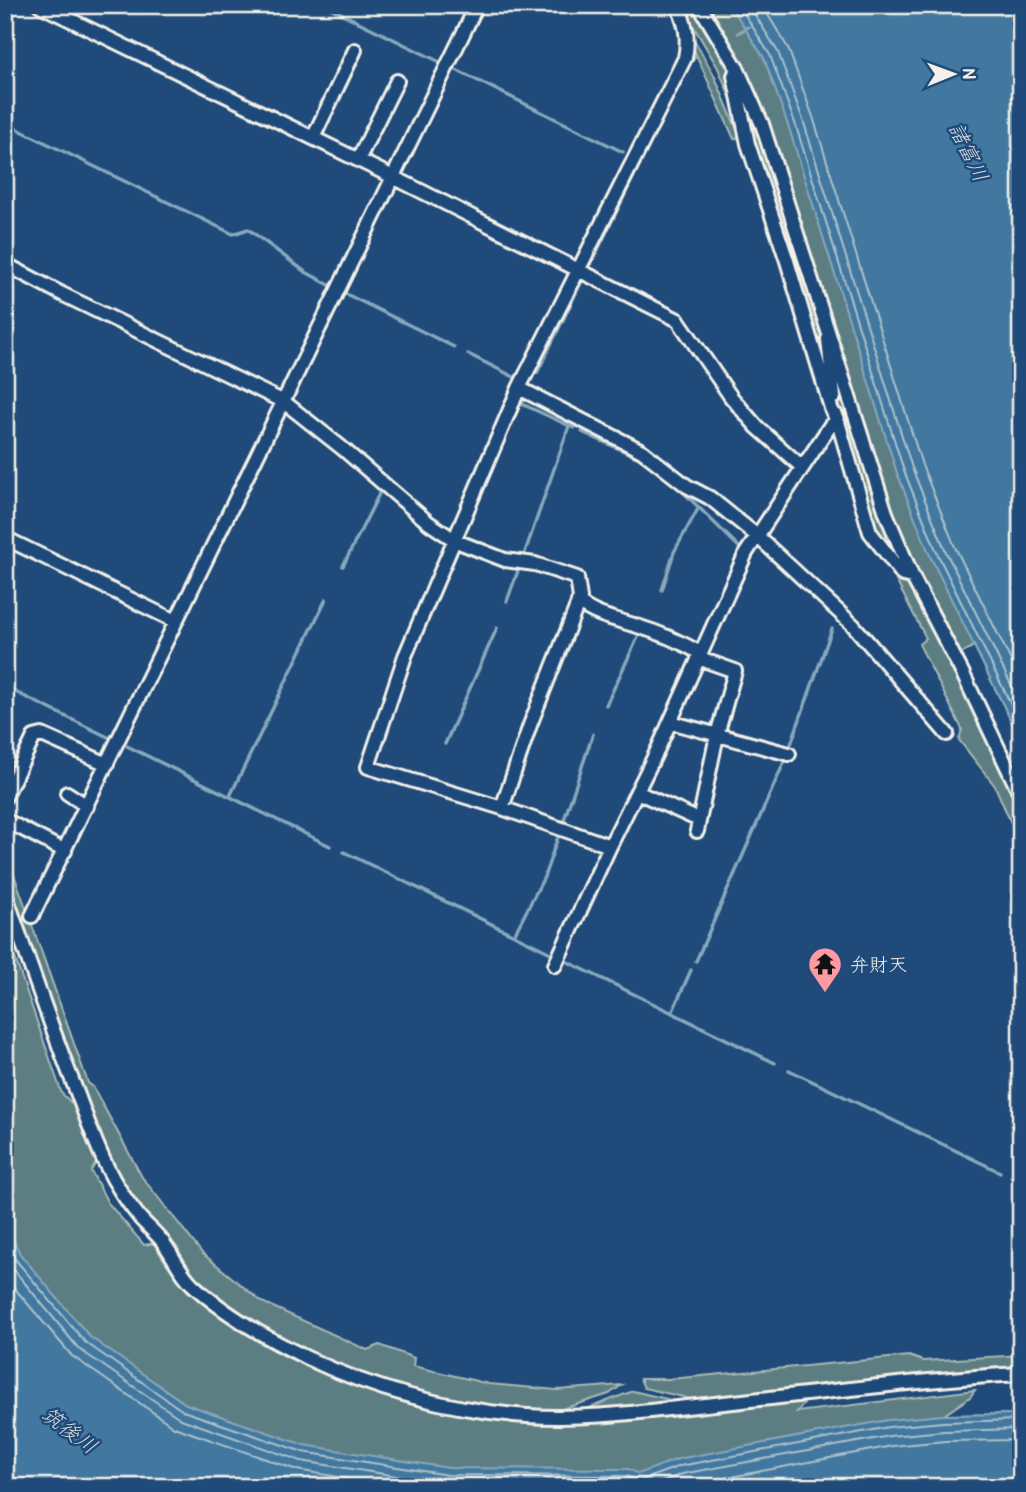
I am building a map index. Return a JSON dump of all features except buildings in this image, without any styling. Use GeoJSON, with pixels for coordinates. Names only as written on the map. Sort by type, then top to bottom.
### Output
{"type":"FeatureCollection","features":[{"type":"Feature","properties":{"kind":"street"},"geometry":{"type":"LineString","coordinates":[[40,5],[678,320],[731,397],[757,427],[802,467]]}},
{"type":"Feature","properties":{"kind":"street"},"geometry":{"type":"LineString","coordinates":[[32,916],[477,5]]}},
{"type":"Feature","properties":{"kind":"street"},"geometry":{"type":"LineString","coordinates":[[610,846],[502,808],[368,767],[405,656],[519,388],[685,58],[688,44],[686,29],[677,5]]}},
{"type":"Feature","properties":{"kind":"street"},"geometry":{"type":"LineString","coordinates":[[699,5],[737,68],[775,159],[886,513],[913,578],[963,674],[1021,796]]}},
{"type":"Feature","properties":{"kind":"street"},"geometry":{"type":"LineString","coordinates":[[313,138],[355,50]]}},
{"type":"Feature","properties":{"kind":"street"},"geometry":{"type":"LineString","coordinates":[[737,68],[734,76],[748,144],[870,531],[903,575],[913,578]]}},
{"type":"Feature","properties":{"kind":"street"},"geometry":{"type":"LineString","coordinates":[[358,160],[397,81]]}},
{"type":"Feature","properties":{"kind":"street"},"geometry":{"type":"LineString","coordinates":[[5,264],[284,402],[429,523],[456,541],[505,560],[535,564],[577,578],[578,602],[530,725],[502,808]]}},
{"type":"Feature","properties":{"kind":"street"},"geometry":{"type":"LineString","coordinates":[[829,328],[827,347],[837,422]]}},
{"type":"Feature","properties":{"kind":"street"},"geometry":{"type":"LineString","coordinates":[[519,388],[642,451],[687,486],[710,498],[756,535],[853,625],[947,734]]}},
{"type":"Feature","properties":{"kind":"street"},"geometry":{"type":"LineString","coordinates":[[555,965],[670,722],[746,553],[830,426],[837,422]]}},
{"type":"Feature","properties":{"kind":"street"},"geometry":{"type":"LineString","coordinates":[[5,538],[175,621]]}},
{"type":"Feature","properties":{"kind":"street"},"geometry":{"type":"LineString","coordinates":[[578,602],[589,611],[686,645],[699,656],[735,671],[717,735],[698,826],[637,792]]}},
{"type":"Feature","properties":{"kind":"street"},"geometry":{"type":"LineString","coordinates":[[670,722],[789,754]]}},
{"type":"Feature","properties":{"kind":"street"},"geometry":{"type":"LineString","coordinates":[[5,797],[34,737],[42,735],[107,765]]}},
{"type":"Feature","properties":{"kind":"street"},"geometry":{"type":"LineString","coordinates":[[67,793],[87,806]]}},
{"type":"Feature","properties":{"kind":"street"},"geometry":{"type":"LineString","coordinates":[[5,820],[65,851]]}},
{"type":"Feature","properties":{"kind":"street"},"geometry":{"type":"LineString","coordinates":[[5,893],[83,1110],[108,1169],[125,1197],[163,1242],[175,1264],[192,1284],[229,1314],[264,1336],[312,1360],[367,1384],[417,1399],[482,1411],[548,1417],[617,1415],[953,1378],[1021,1374]]}},
{"type":"Feature","properties":{"kind":"green space"},"geometry":{"type":"Polygon","coordinates":[[[681,5],[693,5],[730,67],[743,128],[718,68],[681,5]]]}},
{"type":"Feature","properties":{"kind":"green space"},"geometry":{"type":"Polygon","coordinates":[[[705,5],[746,5],[764,34],[1021,741],[974,646],[959,655],[891,513],[771,132],[705,5]]]}},
{"type":"Feature","properties":{"kind":"green space"},"geometry":{"type":"Polygon","coordinates":[[[691,34],[714,75],[740,137],[734,139],[694,50],[691,34]]]}},
{"type":"Feature","properties":{"kind":"green space"},"geometry":{"type":"Polygon","coordinates":[[[737,80],[760,132],[821,324],[829,391],[751,138],[737,80]]]}},
{"type":"Feature","properties":{"kind":"green space"},"geometry":{"type":"Polygon","coordinates":[[[831,346],[883,522],[906,571],[871,526],[838,409],[831,346]]]}},
{"type":"Feature","properties":{"kind":"green space"},"geometry":{"type":"Polygon","coordinates":[[[878,546],[911,585],[959,678],[1021,814],[1021,846],[995,786],[959,740],[962,729],[919,644],[926,638],[878,546]]]}},
{"type":"Feature","properties":{"kind":"green space"},"geometry":{"type":"Polygon","coordinates":[[[5,849],[88,1083],[93,1087],[142,1177],[202,1253],[262,1302],[367,1350],[380,1345],[414,1358],[413,1366],[489,1384],[557,1390],[622,1385],[609,1394],[556,1411],[486,1407],[425,1396],[353,1373],[269,1335],[223,1304],[184,1266],[178,1248],[142,1214],[115,1171],[72,1070],[5,873],[5,849]]]}},
{"type":"Feature","properties":{"kind":"green space"},"geometry":{"type":"Polygon","coordinates":[[[5,929],[62,1094],[77,1108],[98,1159],[91,1171],[108,1203],[144,1245],[155,1243],[169,1267],[204,1300],[241,1326],[329,1374],[422,1404],[470,1414],[518,1419],[643,1419],[808,1399],[797,1412],[975,1390],[970,1397],[944,1415],[1021,1414],[634,1487],[447,1476],[250,1440],[114,1374],[5,1250],[5,929]]]}},
{"type":"Feature","properties":{"kind":"green space"},"geometry":{"type":"Polygon","coordinates":[[[1021,1355],[1021,1369],[700,1401],[644,1388],[640,1379],[670,1379],[909,1356],[923,1361],[1021,1355]]]}},
{"type":"Feature","properties":{"kind":"green space"},"geometry":{"type":"Polygon","coordinates":[[[633,1391],[684,1403],[576,1413],[633,1391]]]}},
{"type":"Feature","properties":{"kind":"water","name":"諸富川"},"geometry":{"type":"Polygon","coordinates":[[[730,5],[1021,5],[1021,741],[931,558],[897,473],[788,125],[764,58],[730,5]]]}},
{"type":"Feature","properties":{"kind":"water","name":"筑後川"},"geometry":{"type":"Polygon","coordinates":[[[5,1222],[20,1254],[90,1337],[186,1404],[304,1445],[449,1468],[629,1469],[638,1474],[678,1459],[888,1420],[943,1415],[1021,1414],[1021,1487],[5,1487],[5,1222]]]}},
{"type":"Feature","properties":{"kind":"waterway"},"geometry":{"type":"LineString","coordinates":[[324,5],[440,62]]}},
{"type":"Feature","properties":{"kind":"waterway"},"geometry":{"type":"LineString","coordinates":[[738,33],[748,27]]}},
{"type":"Feature","properties":{"kind":"waterway"},"geometry":{"type":"LineString","coordinates":[[687,66],[695,57]]}},
{"type":"Feature","properties":{"kind":"waterway"},"geometry":{"type":"LineString","coordinates":[[454,69],[623,152]]}},
{"type":"Feature","properties":{"kind":"waterway"},"geometry":{"type":"LineString","coordinates":[[590,266],[675,92]]}},
{"type":"Feature","properties":{"kind":"waterway"},"geometry":{"type":"LineString","coordinates":[[5,123],[233,234],[248,229],[304,271],[333,287]]}},
{"type":"Feature","properties":{"kind":"waterway"},"geometry":{"type":"LineString","coordinates":[[537,373],[583,279]]}},
{"type":"Feature","properties":{"kind":"waterway"},"geometry":{"type":"LineString","coordinates":[[346,294],[454,347]]}},
{"type":"Feature","properties":{"kind":"waterway"},"geometry":{"type":"LineString","coordinates":[[468,354],[518,379]]}},
{"type":"Feature","properties":{"kind":"waterway"},"geometry":{"type":"LineString","coordinates":[[525,398],[522,404],[574,428]]}},
{"type":"Feature","properties":{"kind":"waterway"},"geometry":{"type":"LineString","coordinates":[[524,555],[569,426]]}},
{"type":"Feature","properties":{"kind":"waterway"},"geometry":{"type":"LineString","coordinates":[[582,432],[639,458],[654,468]]}},
{"type":"Feature","properties":{"kind":"waterway"},"geometry":{"type":"LineString","coordinates":[[676,485],[742,550]]}},
{"type":"Feature","properties":{"kind":"waterway"},"geometry":{"type":"LineString","coordinates":[[343,566],[381,490]]}},
{"type":"Feature","properties":{"kind":"waterway"},"geometry":{"type":"LineString","coordinates":[[662,590],[674,552],[699,507]]}},
{"type":"Feature","properties":{"kind":"waterway"},"geometry":{"type":"LineString","coordinates":[[507,601],[519,568]]}},
{"type":"Feature","properties":{"kind":"waterway"},"geometry":{"type":"LineString","coordinates":[[230,796],[326,599]]}},
{"type":"Feature","properties":{"kind":"waterway"},"geometry":{"type":"LineString","coordinates":[[445,744],[497,628]]}},
{"type":"Feature","properties":{"kind":"waterway"},"geometry":{"type":"LineString","coordinates":[[791,744],[832,629]]}},
{"type":"Feature","properties":{"kind":"waterway"},"geometry":{"type":"LineString","coordinates":[[606,705],[638,637]]}},
{"type":"Feature","properties":{"kind":"waterway"},"geometry":{"type":"LineString","coordinates":[[5,687],[110,738]]}},
{"type":"Feature","properties":{"kind":"waterway"},"geometry":{"type":"LineString","coordinates":[[563,823],[593,734]]}},
{"type":"Feature","properties":{"kind":"waterway"},"geometry":{"type":"LineString","coordinates":[[127,746],[330,846]]}},
{"type":"Feature","properties":{"kind":"waterway"},"geometry":{"type":"LineString","coordinates":[[696,961],[786,758]]}},
{"type":"Feature","properties":{"kind":"waterway"},"geometry":{"type":"LineString","coordinates":[[514,935],[544,877],[559,834]]}},
{"type":"Feature","properties":{"kind":"waterway"},"geometry":{"type":"LineString","coordinates":[[344,852],[555,955]]}},
{"type":"Feature","properties":{"kind":"waterway"},"geometry":{"type":"LineString","coordinates":[[566,961],[775,1063]]}},
{"type":"Feature","properties":{"kind":"waterway"},"geometry":{"type":"LineString","coordinates":[[672,1013],[691,970]]}},
{"type":"Feature","properties":{"kind":"waterway"},"geometry":{"type":"LineString","coordinates":[[789,1070],[1000,1172]]}},
{"type":"Feature","properties":{"kind":"waterway"},"geometry":{"type":"LineString","coordinates":[[1011,1177],[1021,1182]]}},
{"type":"Feature","properties":{"kind":"place","name":"弁財天"},"geometry":{"type":"Point","coordinates":[825,994]}}]}
